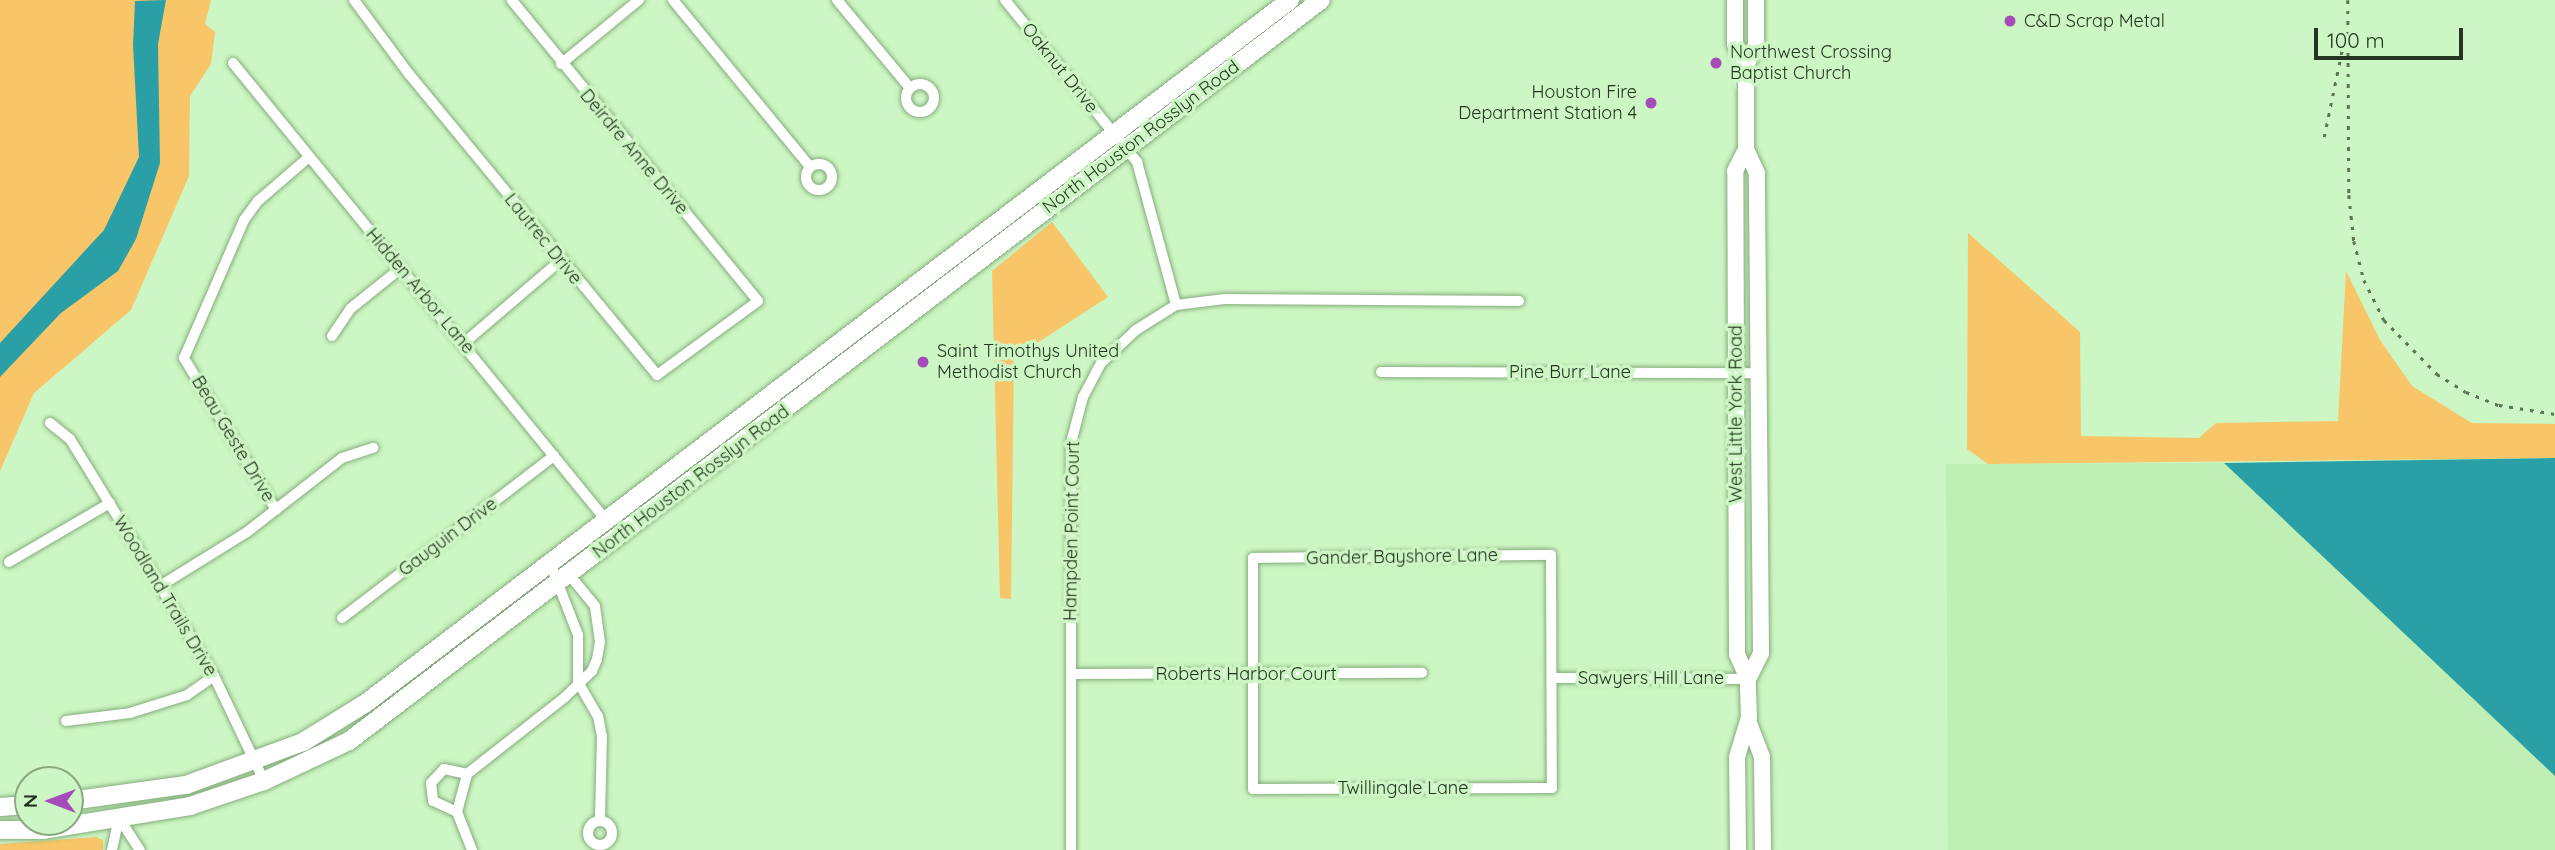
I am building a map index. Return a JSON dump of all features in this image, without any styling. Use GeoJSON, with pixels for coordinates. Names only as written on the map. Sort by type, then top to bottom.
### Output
{"type":"FeatureCollection","features":[{"type":"Feature","properties":{"kind":"main road","name":"North Houston Rosslyn Road"},"geometry":{"type":"LineString","coordinates":[[84,800],[113,798],[186,785],[303,742],[405,674],[848,337],[974,253],[1120,143],[1286,11],[1321,0]]}},
{"type":"Feature","properties":{"kind":"main road","name":"West Little York Road"},"geometry":{"type":"LineString","coordinates":[[1735,0],[1735,44],[1746,65]]}},
{"type":"Feature","properties":{"kind":"main road","name":"West Little York Road"},"geometry":{"type":"LineString","coordinates":[[1748,679],[1760,653],[1757,173],[1746,149],[1746,65],[1756,45],[1756,0]]}},
{"type":"Feature","properties":{"kind":"main road","name":"West Little York Road"},"geometry":{"type":"LineString","coordinates":[[1746,149],[1735,171],[1737,654],[1748,679],[1749,723],[1762,757],[1763,850]]}},
{"type":"Feature","properties":{"kind":"main road","name":"North Houston Rosslyn Road"},"geometry":{"type":"LineString","coordinates":[[0,830],[42,830],[190,806],[264,781],[349,741],[419,691],[859,354],[974,253]]}},
{"type":"Feature","properties":{"kind":"main road"},"geometry":{"type":"LineString","coordinates":[[848,337],[859,354]]}},
{"type":"Feature","properties":{"kind":"main road"},"geometry":{"type":"LineString","coordinates":[[797,375],[804,396]]}},
{"type":"Feature","properties":{"kind":"main road"},"geometry":{"type":"LineString","coordinates":[[682,462],[694,479]]}},
{"type":"Feature","properties":{"kind":"main road"},"geometry":{"type":"LineString","coordinates":[[1737,551],[1760,550]]}},
{"type":"Feature","properties":{"kind":"main road"},"geometry":{"type":"LineString","coordinates":[[405,674],[419,691]]}},
{"type":"Feature","properties":{"kind":"main road","name":"West Little York Road"},"geometry":{"type":"LineString","coordinates":[[1738,850],[1737,757],[1749,723]]}},
{"type":"Feature","properties":{"kind":"street","name":"Lautrec Drive"},"geometry":{"type":"LineString","coordinates":[[354,0],[560,261],[657,375],[758,301]]}},
{"type":"Feature","properties":{"kind":"street","name":"Deirdre Anne Drive"},"geometry":{"type":"LineString","coordinates":[[512,0],[561,64],[758,301]]}},
{"type":"Feature","properties":{"kind":"street"},"geometry":{"type":"LineString","coordinates":[[561,64],[639,0]]}},
{"type":"Feature","properties":{"kind":"street"},"geometry":{"type":"LineString","coordinates":[[673,0],[810,167]]}},
{"type":"Feature","properties":{"kind":"street"},"geometry":{"type":"LineString","coordinates":[[837,0],[910,88]]}},
{"type":"Feature","properties":{"kind":"street","name":"Oaknut Drive"},"geometry":{"type":"LineString","coordinates":[[1005,0],[1137,162],[1151,201],[1176,305]]}},
{"type":"Feature","properties":{"kind":"street","name":"Hidden Arbor Lane"},"geometry":{"type":"LineString","coordinates":[[233,63],[606,520]]}},
{"type":"Feature","properties":{"kind":"street","name":"Beau Geste Drive"},"geometry":{"type":"LineString","coordinates":[[276,510],[184,358],[244,220],[258,201],[309,157]]}},
{"type":"Feature","properties":{"kind":"street"},"geometry":{"type":"LineString","coordinates":[[464,343],[560,261]]}},
{"type":"Feature","properties":{"kind":"street"},"geometry":{"type":"LineString","coordinates":[[332,336],[350,309],[401,268]]}},
{"type":"Feature","properties":{"kind":"street","name":"Hampden Point Court"},"geometry":{"type":"LineString","coordinates":[[1071,850],[1071,443],[1083,397],[1102,362],[1136,330],[1176,305],[1225,299],[1519,301]]}},
{"type":"Feature","properties":{"kind":"street","name":"Pine Burr Lane"},"geometry":{"type":"LineString","coordinates":[[1381,372],[1758,373]]}},
{"type":"Feature","properties":{"kind":"street","name":"Woodland Trails Drive"},"geometry":{"type":"LineString","coordinates":[[50,423],[70,439],[214,676],[264,781]]}},
{"type":"Feature","properties":{"kind":"street"},"geometry":{"type":"LineString","coordinates":[[160,586],[276,510],[342,458],[373,448]]}},
{"type":"Feature","properties":{"kind":"street","name":"Gauguin Drive"},"geometry":{"type":"LineString","coordinates":[[342,618],[554,456]]}},
{"type":"Feature","properties":{"kind":"street"},"geometry":{"type":"LineString","coordinates":[[9,562],[110,503]]}},
{"type":"Feature","properties":{"kind":"street","name":"Gander Bayshore Lane"},"geometry":{"type":"LineString","coordinates":[[1251,674],[1252,558],[1551,555],[1554,678]]}},
{"type":"Feature","properties":{"kind":"street"},"geometry":{"type":"LineString","coordinates":[[472,850],[457,812],[467,774],[592,671],[597,659],[599,621],[588,595],[570,574],[550,563]]}},
{"type":"Feature","properties":{"kind":"street"},"geometry":{"type":"LineString","coordinates":[[550,563],[555,585],[578,635],[578,682],[598,716],[601,736],[600,820]]}},
{"type":"Feature","properties":{"kind":"street","name":"Roberts Harbor Court"},"geometry":{"type":"LineString","coordinates":[[1071,674],[1422,673]]}},
{"type":"Feature","properties":{"kind":"street","name":"Twillingale Lane"},"geometry":{"type":"LineString","coordinates":[[1251,674],[1253,789],[1552,788],[1554,678]]}},
{"type":"Feature","properties":{"kind":"street"},"geometry":{"type":"LineString","coordinates":[[66,721],[130,713],[187,695],[214,676]]}},
{"type":"Feature","properties":{"kind":"street","name":"Sawyers Hill Lane"},"geometry":{"type":"LineString","coordinates":[[1554,678],[1748,679]]}},
{"type":"Feature","properties":{"kind":"street"},"geometry":{"type":"LineString","coordinates":[[457,812],[432,801],[431,783],[444,769],[467,774]]}},
{"type":"Feature","properties":{"kind":"street"},"geometry":{"type":"LineString","coordinates":[[113,798],[119,818],[140,850]]}},
{"type":"Feature","properties":{"kind":"street"},"geometry":{"type":"LineString","coordinates":[[112,850],[119,818]]}},
{"type":"Feature","properties":{"kind":"shaded area"},"geometry":{"type":"Polygon","coordinates":[[[0,0],[211,0],[205,24],[215,32],[211,64],[190,96],[189,176],[131,310],[34,393],[0,471],[0,0]]]}},
{"type":"Feature","properties":{"kind":"shaded area"},"geometry":{"type":"Polygon","coordinates":[[[1052,222],[1108,297],[1014,358],[1011,599],[1000,598],[992,271],[1052,222]]]}},
{"type":"Feature","properties":{"kind":"shaded area"},"geometry":{"type":"Polygon","coordinates":[[[1968,233],[2080,332],[2081,436],[2199,438],[2216,423],[2338,421],[2346,271],[2380,340],[2412,386],[2472,423],[2555,424],[2555,458],[1988,464],[1967,449],[1968,233]]]}},
{"type":"Feature","properties":{"kind":"shaded area"},"geometry":{"type":"Polygon","coordinates":[[[2224,463],[2555,776],[2555,850],[1948,850],[1946,464],[2224,463]]]}},
{"type":"Feature","properties":{"kind":"shaded area"},"geometry":{"type":"Polygon","coordinates":[[[96,837],[103,840],[103,850],[0,850],[0,844],[96,837]]]}},
{"type":"Feature","properties":{"kind":"water"},"geometry":{"type":"Polygon","coordinates":[[[166,0],[158,44],[160,163],[136,239],[118,271],[61,313],[0,377],[0,343],[104,230],[139,157],[133,45],[135,1],[166,0]]]}},
{"type":"Feature","properties":{"kind":"water"},"geometry":{"type":"Polygon","coordinates":[[[2555,458],[2555,776],[2224,463],[2555,458]]]}},
{"type":"Feature","properties":{"kind":"railway"},"geometry":{"type":"LineString","coordinates":[[2348,0],[2349,195],[2354,241],[2364,280],[2384,320],[2437,374],[2466,392],[2499,405],[2555,414]]}},
{"type":"Feature","properties":{"kind":"railway"},"geometry":{"type":"LineString","coordinates":[[2324,137],[2343,45]]}},
{"type":"Feature","properties":{"kind":"place","name":"C&D Scrap Metal"},"geometry":{"type":"Point","coordinates":[2010,21]}},
{"type":"Feature","properties":{"kind":"place","name":"Northwest Crossing Baptist Church"},"geometry":{"type":"Point","coordinates":[1716,63]}},
{"type":"Feature","properties":{"kind":"place","name":"Houston Fire Department Station 4"},"geometry":{"type":"Point","coordinates":[1651,103]}},
{"type":"Feature","properties":{"kind":"place","name":"Saint Timothys United Methodist Church"},"geometry":{"type":"Point","coordinates":[923,362]}}]}
